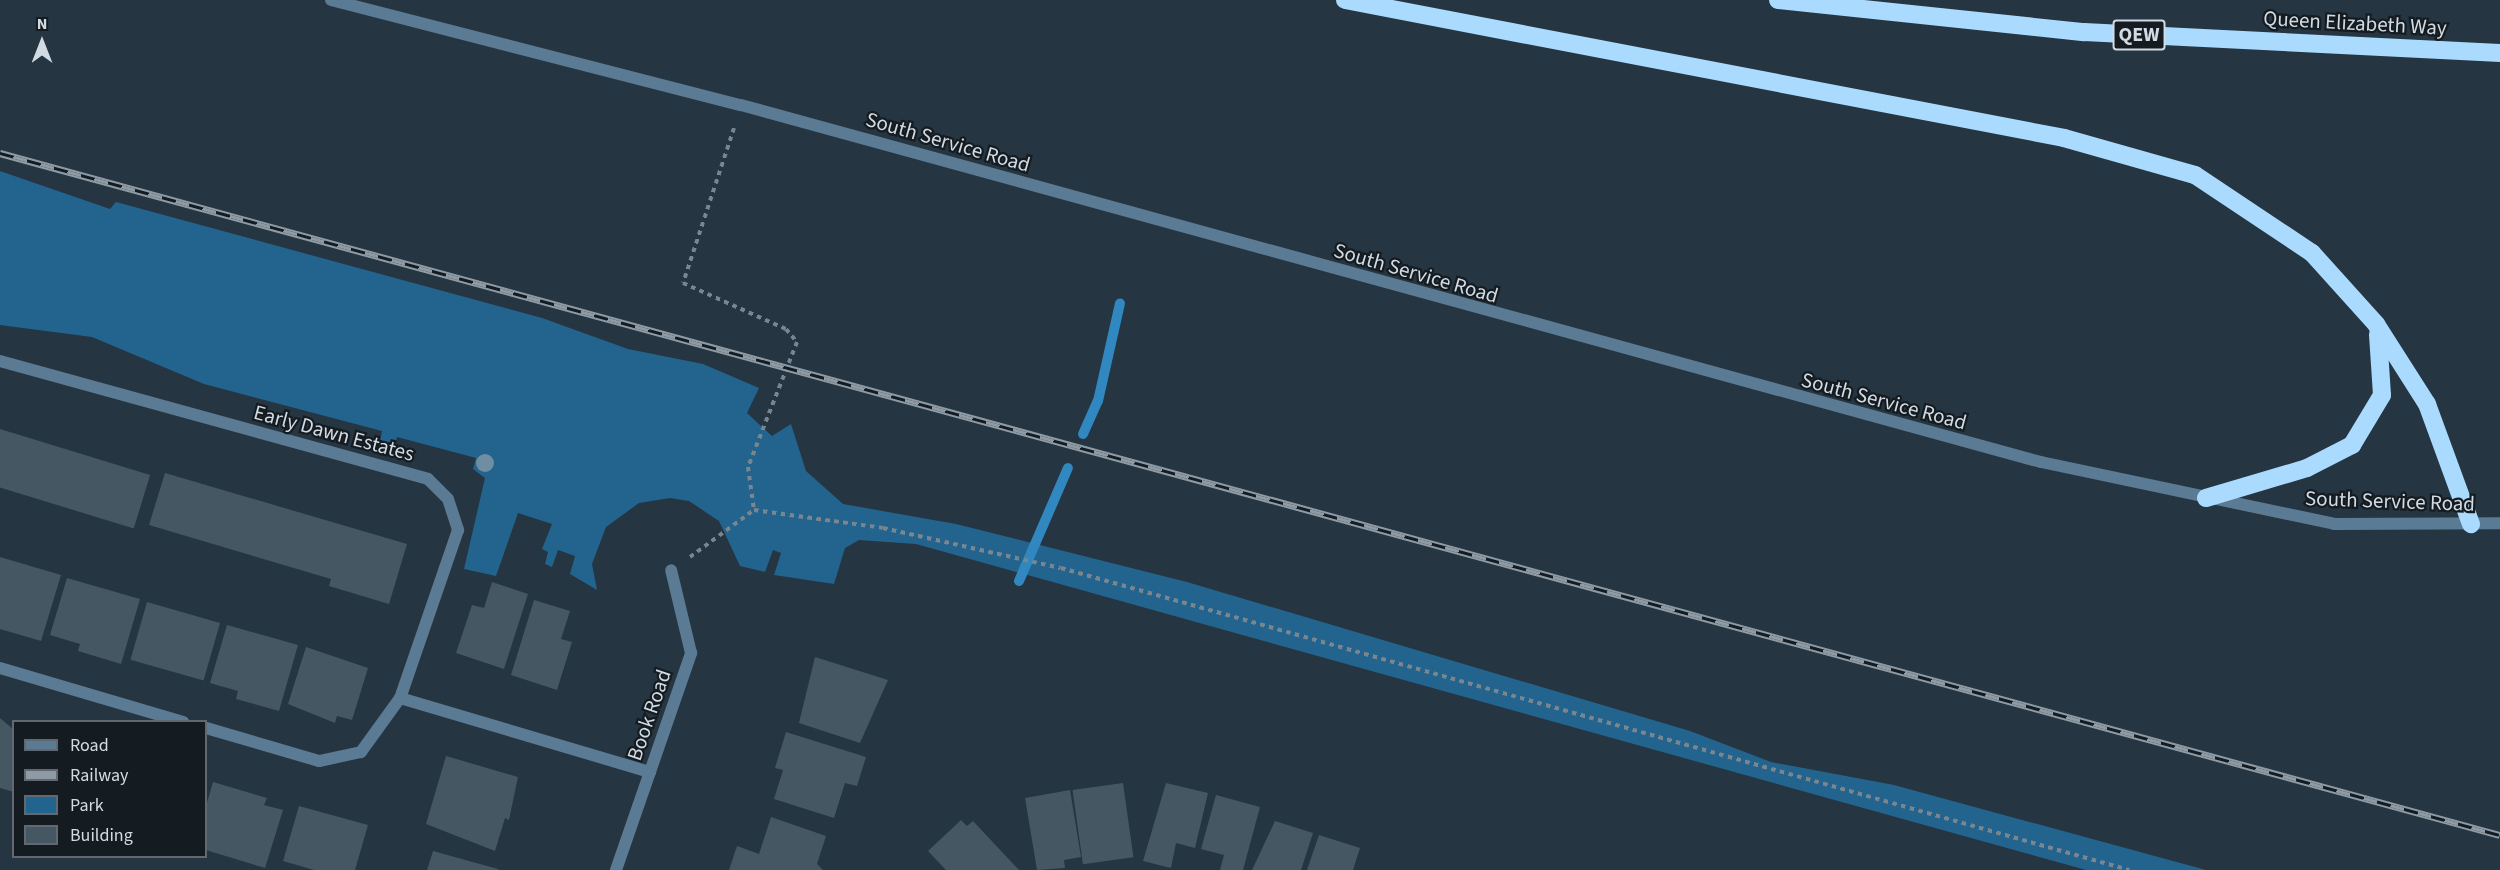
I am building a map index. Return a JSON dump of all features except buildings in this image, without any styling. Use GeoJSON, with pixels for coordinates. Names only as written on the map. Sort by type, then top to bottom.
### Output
{"type":"FeatureCollection","features":[{"type":"Feature","properties":{"kind":"highway"},"geometry":{"type":"LineString","coordinates":[[1345,0],[2064,138],[2195,176],[2312,254],[2376,324],[2427,404],[2471,524]]}},
{"type":"Feature","properties":{"kind":"highway","name":"Queen Elizabeth Way"},"geometry":{"type":"LineString","coordinates":[[1779,0],[2084,32],[2500,53]]}},
{"type":"Feature","properties":{"kind":"highway"},"geometry":{"type":"LineString","coordinates":[[2206,498],[2307,468],[2358,438],[2382,395],[2382,351],[2376,324]]}},
{"type":"Feature","properties":{"kind":"street","name":"South Service Road"},"geometry":{"type":"LineString","coordinates":[[331,0],[741,105],[1779,393],[2041,462],[2334,524],[2500,523]]}},
{"type":"Feature","properties":{"kind":"street","name":"Early Dawn Estates"},"geometry":{"type":"LineString","coordinates":[[0,361],[428,478],[448,499],[458,530],[400,698],[361,752],[319,761],[207,728]]}},
{"type":"Feature","properties":{"kind":"street","name":"Book Road"},"geometry":{"type":"LineString","coordinates":[[616,870],[691,653],[671,570]]}},
{"type":"Feature","properties":{"kind":"street"},"geometry":{"type":"LineString","coordinates":[[0,668],[176,720]]}},
{"type":"Feature","properties":{"kind":"street"},"geometry":{"type":"LineString","coordinates":[[400,698],[650,772]]}},
{"type":"Feature","properties":{"kind":"path"},"geometry":{"type":"LineString","coordinates":[[741,105],[683,284],[786,329],[797,342],[748,466],[754,510]]}},
{"type":"Feature","properties":{"kind":"path"},"geometry":{"type":"LineString","coordinates":[[671,570],[754,510],[883,528],[1061,568],[2129,870]]}},
{"type":"Feature","properties":{"kind":"green space"},"geometry":{"type":"Polygon","coordinates":[[[0,171],[110,209],[116,202],[542,318],[628,349],[703,364],[759,388],[747,413],[772,436],[791,424],[806,471],[843,504],[956,524],[1187,582],[1690,731],[1771,762],[1894,785],[2206,870],[2086,870],[916,544],[859,540],[845,548],[834,584],[774,575],[781,553],[773,550],[765,572],[740,566],[719,521],[689,501],[670,498],[639,503],[606,527],[592,564],[597,590],[570,574],[575,556],[558,550],[552,567],[545,564],[548,552],[542,549],[552,524],[518,513],[496,576],[464,569],[485,478],[473,469],[476,458],[397,437],[393,452],[379,447],[382,431],[204,384],[92,337],[0,325],[0,171]]]}},
{"type":"Feature","properties":{"kind":"waterway"},"geometry":{"type":"LineString","coordinates":[[1083,434],[1098,401],[1120,303]]}},
{"type":"Feature","properties":{"kind":"waterway"},"geometry":{"type":"LineString","coordinates":[[1019,581],[1068,468]]}},
{"type":"Feature","properties":{"kind":"railway"},"geometry":{"type":"LineString","coordinates":[[0,153],[2500,835]]}}]}
